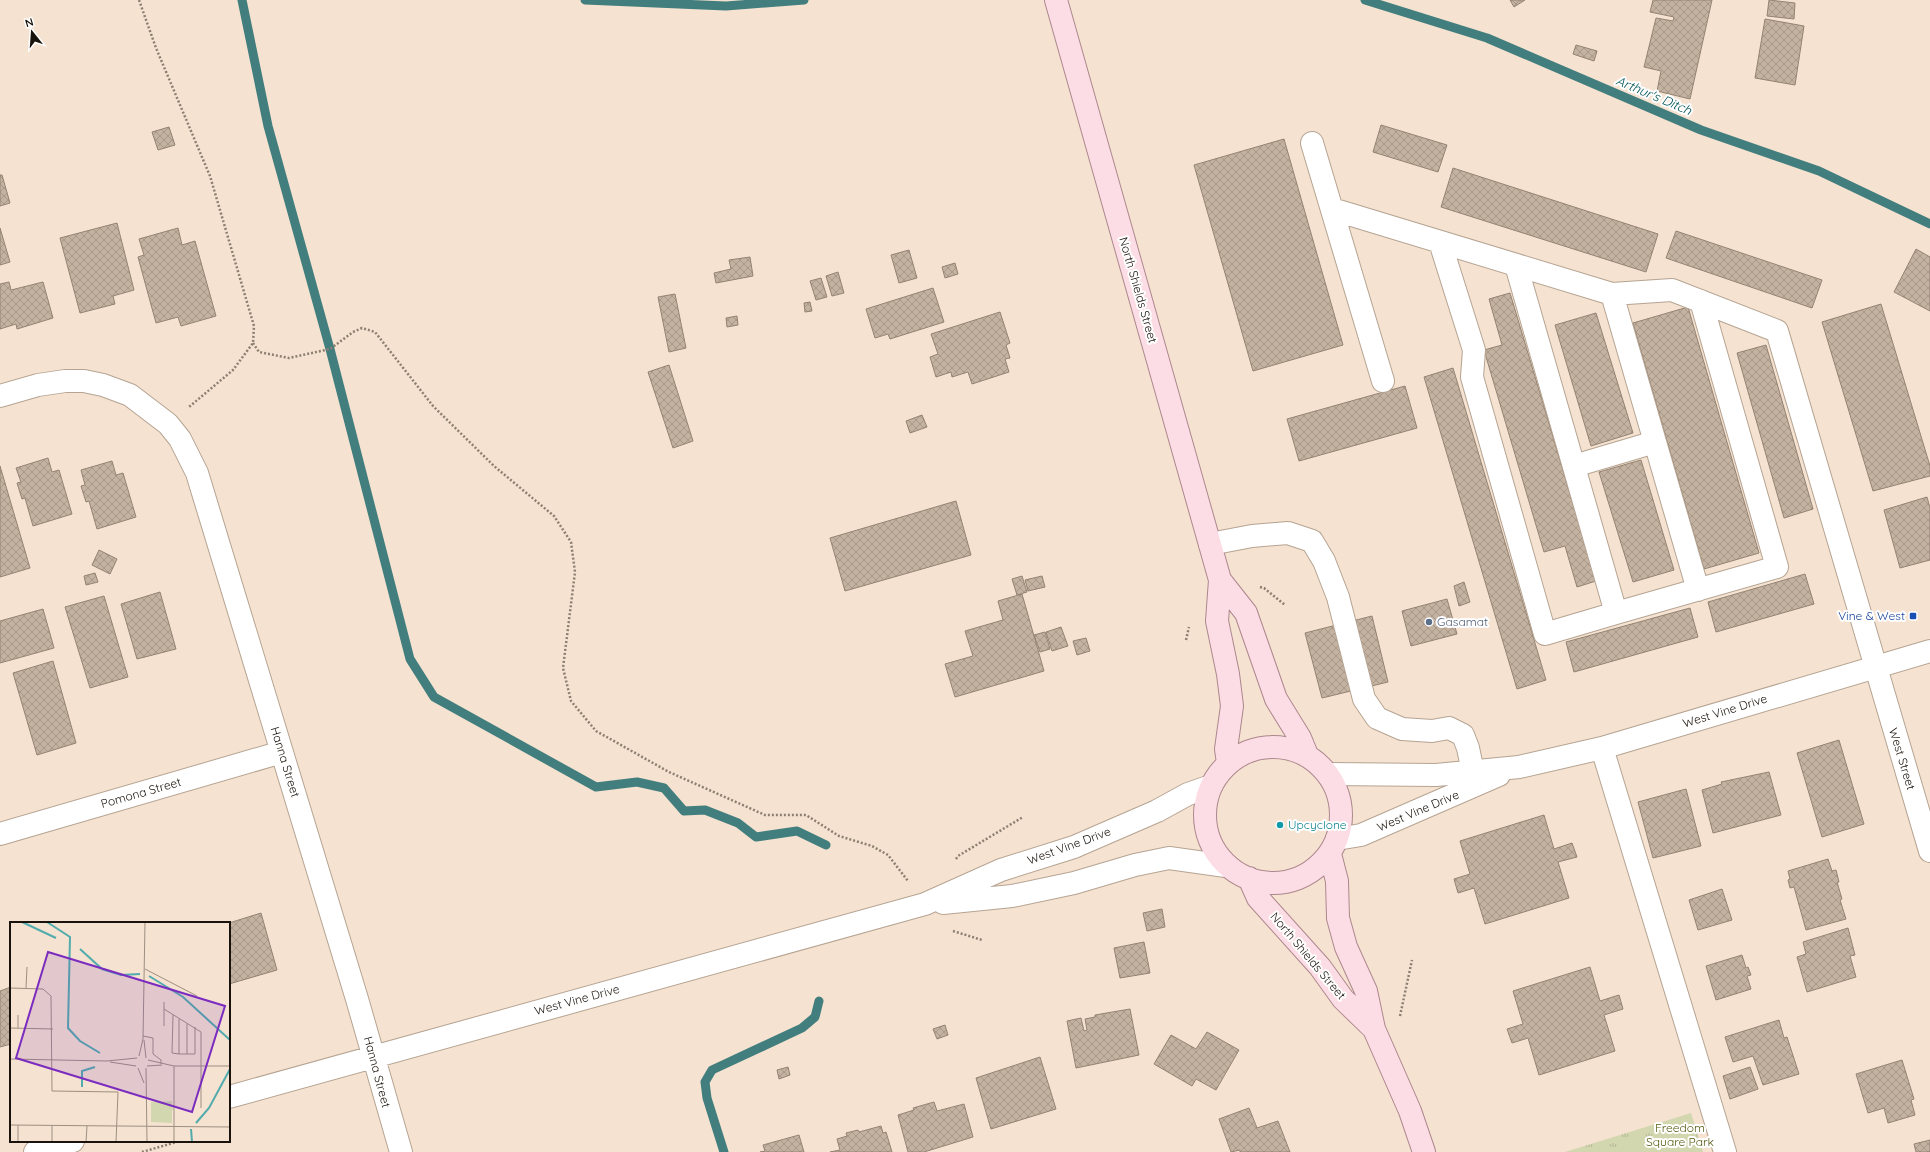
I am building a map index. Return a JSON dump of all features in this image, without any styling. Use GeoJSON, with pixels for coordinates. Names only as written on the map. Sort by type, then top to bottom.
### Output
{"type":"FeatureCollection","features":[{"type":"Feature","properties":{"kind":"main road","name":"North Shields Street"},"geometry":{"type":"LineString","coordinates":[[1056,0],[1220,580],[1217,621],[1228,674],[1232,706],[1226,750],[1228,763]]}},
{"type":"Feature","properties":{"kind":"main road","name":"North Shields Street"},"geometry":{"type":"LineString","coordinates":[[1220,580],[1246,613],[1276,699],[1300,738],[1307,755]]}},
{"type":"Feature","properties":{"kind":"main road"},"geometry":{"type":"LineString","coordinates":[[1260,749],[1287,749],[1307,755],[1319,763],[1336,787],[1340,802],[1342,820],[1333,847],[1314,870],[1294,880],[1271,882],[1237,874],[1226,866],[1214,852],[1207,835],[1204,823],[1205,800],[1211,786],[1228,763],[1243,754],[1260,749]]}},
{"type":"Feature","properties":{"kind":"main road","name":"North Shields Street"},"geometry":{"type":"LineString","coordinates":[[1333,847],[1338,881],[1338,918],[1346,947],[1366,991],[1378,1037],[1410,1111],[1424,1152]]}},
{"type":"Feature","properties":{"kind":"main road","name":"North Shields Street"},"geometry":{"type":"LineString","coordinates":[[1249,878],[1258,898],[1320,967],[1343,999],[1378,1037]]}},
{"type":"Feature","properties":{"kind":"street"},"geometry":{"type":"LineString","coordinates":[[1312,143],[1383,381]]}},
{"type":"Feature","properties":{"kind":"street"},"geometry":{"type":"LineString","coordinates":[[1332,209],[1612,294],[1672,290],[1701,301],[1777,567],[1546,634],[1472,377],[1474,350],[1440,242]]}},
{"type":"Feature","properties":{"kind":"street"},"geometry":{"type":"LineString","coordinates":[[1516,265],[1616,613]]}},
{"type":"Feature","properties":{"kind":"street"},"geometry":{"type":"LineString","coordinates":[[1612,294],[1698,590]]}},
{"type":"Feature","properties":{"kind":"street","name":"West Street"},"geometry":{"type":"LineString","coordinates":[[1701,301],[1777,331],[1874,666],[1930,851]]}},
{"type":"Feature","properties":{"kind":"street","name":"Hanna Street"},"geometry":{"type":"LineString","coordinates":[[0,396],[38,385],[65,381],[84,381],[103,385],[130,395],[168,424],[180,439],[197,473],[374,1056],[401,1152]]}},
{"type":"Feature","properties":{"kind":"street"},"geometry":{"type":"LineString","coordinates":[[1574,466],[1655,442]]}},
{"type":"Feature","properties":{"kind":"street"},"geometry":{"type":"LineString","coordinates":[[1210,544],[1252,536],[1288,533],[1312,541],[1324,561],[1338,597],[1364,699],[1377,718],[1402,729],[1432,731],[1449,728],[1463,735],[1468,748],[1473,772]]}},
{"type":"Feature","properties":{"kind":"street","name":"West Vine Drive"},"geometry":{"type":"LineString","coordinates":[[1328,774],[1436,775],[1519,767],[1602,748],[1930,650]]}},
{"type":"Feature","properties":{"kind":"street"},"geometry":{"type":"LineString","coordinates":[[1602,748],[1726,1152]]}},
{"type":"Feature","properties":{"kind":"street","name":"Pomona Street"},"geometry":{"type":"LineString","coordinates":[[0,834],[282,752]]}},
{"type":"Feature","properties":{"kind":"street","name":"West Vine Drive"},"geometry":{"type":"LineString","coordinates":[[1333,847],[1519,767]]}},
{"type":"Feature","properties":{"kind":"street","name":"West Vine Drive"},"geometry":{"type":"LineString","coordinates":[[230,1097],[926,904],[1001,870],[1074,847],[1157,811],[1188,794],[1211,786]]}},
{"type":"Feature","properties":{"kind":"street","name":"West Vine Drive"},"geometry":{"type":"LineString","coordinates":[[926,904],[1012,896],[1074,883],[1135,865],[1169,858],[1226,866]]}},
{"type":"Feature","properties":{"kind":"street"},"geometry":{"type":"LineString","coordinates":[[35,1152],[70,1142]]}},
{"type":"Feature","properties":{"kind":"path"},"geometry":{"type":"LineString","coordinates":[[139,0],[156,48],[210,176],[254,326],[253,343],[233,370],[168,424]]}},
{"type":"Feature","properties":{"kind":"path"},"geometry":{"type":"LineString","coordinates":[[253,343],[259,352],[289,358],[330,349],[353,332],[362,328],[375,332],[433,406],[494,466],[554,516],[571,542],[575,572],[563,668],[571,701],[596,731],[669,772],[765,815],[806,815],[839,836],[872,846],[888,855],[926,904]]}},
{"type":"Feature","properties":{"kind":"path"},"geometry":{"type":"LineString","coordinates":[[1378,1037],[1401,1014],[1412,960]]}},
{"type":"Feature","properties":{"kind":"path"},"geometry":{"type":"LineString","coordinates":[[142,1152],[177,1142]]}},
{"type":"Feature","properties":{"kind":"green space","name":"Freedom Square Park"},"geometry":{"type":"Polygon","coordinates":[[[1691,1113],[1703,1152],[1565,1152],[1691,1113]]]}},
{"type":"Feature","properties":{"kind":"green space"},"geometry":{"type":"Polygon","coordinates":[[[1692,1124],[1700,1152],[1625,1152],[1623,1144],[1692,1124]]]}},
{"type":"Feature","properties":{"kind":"building"},"geometry":{"type":"Polygon","coordinates":[[[1510,0],[1525,0],[1514,7],[1510,0]]]}},
{"type":"Feature","properties":{"kind":"building"},"geometry":{"type":"Polygon","coordinates":[[[1653,0],[1712,0],[1690,99],[1657,91],[1661,71],[1644,67],[1656,18],[1673,21],[1674,17],[1650,12],[1653,0]]]}},
{"type":"Feature","properties":{"kind":"building"},"geometry":{"type":"Polygon","coordinates":[[[1769,0],[1795,3],[1794,19],[1767,16],[1769,0]]]}},
{"type":"Feature","properties":{"kind":"building"},"geometry":{"type":"Polygon","coordinates":[[[1765,19],[1804,26],[1795,85],[1755,78],[1765,19]]]}},
{"type":"Feature","properties":{"kind":"building"},"geometry":{"type":"Polygon","coordinates":[[[1576,45],[1597,51],[1594,61],[1573,54],[1576,45]]]}},
{"type":"Feature","properties":{"kind":"building"},"geometry":{"type":"Polygon","coordinates":[[[1381,125],[1447,145],[1438,172],[1373,152],[1381,125]]]}},
{"type":"Feature","properties":{"kind":"building"},"geometry":{"type":"Polygon","coordinates":[[[169,127],[175,145],[158,150],[152,132],[169,127]]]}},
{"type":"Feature","properties":{"kind":"building"},"geometry":{"type":"Polygon","coordinates":[[[1284,139],[1343,345],[1253,371],[1194,165],[1284,139]]]}},
{"type":"Feature","properties":{"kind":"building"},"geometry":{"type":"Polygon","coordinates":[[[1453,168],[1658,234],[1646,272],[1441,207],[1453,168]]]}},
{"type":"Feature","properties":{"kind":"building"},"geometry":{"type":"Polygon","coordinates":[[[0,175],[2,175],[10,203],[0,206],[0,175]]]}},
{"type":"Feature","properties":{"kind":"building"},"geometry":{"type":"Polygon","coordinates":[[[117,223],[134,290],[113,296],[115,304],[80,313],[60,238],[117,223]]]}},
{"type":"Feature","properties":{"kind":"building"},"geometry":{"type":"Polygon","coordinates":[[[0,228],[10,262],[0,265],[0,228]]]}},
{"type":"Feature","properties":{"kind":"building"},"geometry":{"type":"Polygon","coordinates":[[[178,228],[182,245],[195,241],[216,316],[181,326],[178,317],[156,323],[138,257],[144,255],[139,239],[178,228]]]}},
{"type":"Feature","properties":{"kind":"building"},"geometry":{"type":"Polygon","coordinates":[[[1676,231],[1822,280],[1812,308],[1666,258],[1676,231]]]}},
{"type":"Feature","properties":{"kind":"building"},"geometry":{"type":"Polygon","coordinates":[[[1916,249],[1930,257],[1930,311],[1894,292],[1916,249]]]}},
{"type":"Feature","properties":{"kind":"building"},"geometry":{"type":"Polygon","coordinates":[[[909,250],[917,278],[899,283],[891,255],[909,250]]]}},
{"type":"Feature","properties":{"kind":"building"},"geometry":{"type":"Polygon","coordinates":[[[750,257],[753,276],[716,283],[714,273],[731,269],[729,260],[750,257]]]}},
{"type":"Feature","properties":{"kind":"building"},"geometry":{"type":"Polygon","coordinates":[[[955,263],[958,274],[945,278],[942,267],[955,263]]]}},
{"type":"Feature","properties":{"kind":"building"},"geometry":{"type":"Polygon","coordinates":[[[838,272],[844,293],[832,296],[826,276],[838,272]]]}},
{"type":"Feature","properties":{"kind":"building"},"geometry":{"type":"Polygon","coordinates":[[[821,278],[827,297],[816,300],[810,281],[821,278]]]}},
{"type":"Feature","properties":{"kind":"building"},"geometry":{"type":"Polygon","coordinates":[[[9,282],[11,290],[43,282],[53,318],[17,329],[16,324],[0,329],[0,284],[9,282]]]}},
{"type":"Feature","properties":{"kind":"building"},"geometry":{"type":"Polygon","coordinates":[[[933,288],[944,322],[890,339],[888,334],[875,338],[866,309],[933,288]]]}},
{"type":"Feature","properties":{"kind":"building"},"geometry":{"type":"Polygon","coordinates":[[[1510,293],[1596,581],[1577,587],[1565,546],[1544,552],[1484,350],[1502,345],[1489,299],[1510,293]]]}},
{"type":"Feature","properties":{"kind":"building"},"geometry":{"type":"Polygon","coordinates":[[[675,294],[686,348],[669,352],[658,297],[675,294]]]}},
{"type":"Feature","properties":{"kind":"building"},"geometry":{"type":"Polygon","coordinates":[[[810,302],[812,311],[805,312],[804,303],[810,302]]]}},
{"type":"Feature","properties":{"kind":"building"},"geometry":{"type":"Polygon","coordinates":[[[1881,304],[1930,466],[1930,476],[1873,491],[1822,322],[1881,304]]]}},
{"type":"Feature","properties":{"kind":"building"},"geometry":{"type":"Polygon","coordinates":[[[1688,307],[1759,553],[1704,569],[1633,323],[1688,307]]]}},
{"type":"Feature","properties":{"kind":"building"},"geometry":{"type":"Polygon","coordinates":[[[1000,312],[1010,343],[1006,345],[1010,358],[1005,359],[1009,372],[972,384],[968,372],[952,377],[951,372],[936,377],[930,357],[938,354],[931,334],[1000,312]]]}},
{"type":"Feature","properties":{"kind":"building"},"geometry":{"type":"Polygon","coordinates":[[[1596,313],[1633,433],[1591,446],[1555,325],[1596,313]]]}},
{"type":"Feature","properties":{"kind":"building"},"geometry":{"type":"Polygon","coordinates":[[[737,316],[738,325],[727,327],[726,318],[737,316]]]}},
{"type":"Feature","properties":{"kind":"building"},"geometry":{"type":"Polygon","coordinates":[[[1766,345],[1813,509],[1784,518],[1737,353],[1766,345]]]}},
{"type":"Feature","properties":{"kind":"building"},"geometry":{"type":"Polygon","coordinates":[[[669,365],[693,441],[673,448],[648,372],[669,365]]]}},
{"type":"Feature","properties":{"kind":"building"},"geometry":{"type":"Polygon","coordinates":[[[1453,368],[1546,680],[1517,689],[1424,377],[1453,368]]]}},
{"type":"Feature","properties":{"kind":"building"},"geometry":{"type":"Polygon","coordinates":[[[1405,386],[1417,428],[1299,461],[1287,419],[1405,386]]]}},
{"type":"Feature","properties":{"kind":"building"},"geometry":{"type":"Polygon","coordinates":[[[922,415],[927,427],[910,433],[906,421],[922,415]]]}},
{"type":"Feature","properties":{"kind":"building"},"geometry":{"type":"Polygon","coordinates":[[[48,458],[52,472],[59,470],[72,514],[33,526],[25,498],[22,499],[17,483],[21,482],[16,468],[48,458]]]}},
{"type":"Feature","properties":{"kind":"building"},"geometry":{"type":"Polygon","coordinates":[[[1641,460],[1674,570],[1633,582],[1599,472],[1641,460]]]}},
{"type":"Feature","properties":{"kind":"building"},"geometry":{"type":"Polygon","coordinates":[[[112,461],[116,475],[123,473],[136,517],[97,529],[89,501],[86,502],[81,486],[85,485],[81,470],[112,461]]]}},
{"type":"Feature","properties":{"kind":"building"},"geometry":{"type":"Polygon","coordinates":[[[0,466],[30,568],[0,577],[0,466]]]}},
{"type":"Feature","properties":{"kind":"building"},"geometry":{"type":"Polygon","coordinates":[[[1927,497],[1930,508],[1930,560],[1900,568],[1884,510],[1927,497]]]}},
{"type":"Feature","properties":{"kind":"building"},"geometry":{"type":"Polygon","coordinates":[[[956,501],[971,555],[845,591],[830,538],[956,501]]]}},
{"type":"Feature","properties":{"kind":"building"},"geometry":{"type":"Polygon","coordinates":[[[99,550],[117,559],[110,574],[92,565],[99,550]]]}},
{"type":"Feature","properties":{"kind":"building"},"geometry":{"type":"Polygon","coordinates":[[[95,573],[98,582],[86,585],[84,576],[95,573]]]}},
{"type":"Feature","properties":{"kind":"building"},"geometry":{"type":"Polygon","coordinates":[[[1805,574],[1814,604],[1716,632],[1708,602],[1805,574]]]}},
{"type":"Feature","properties":{"kind":"building"},"geometry":{"type":"Polygon","coordinates":[[[1022,576],[1027,592],[1017,595],[1012,579],[1022,576]]]}},
{"type":"Feature","properties":{"kind":"building"},"geometry":{"type":"Polygon","coordinates":[[[1042,576],[1045,587],[1028,591],[1025,580],[1042,576]]]}},
{"type":"Feature","properties":{"kind":"building"},"geometry":{"type":"Polygon","coordinates":[[[1464,582],[1470,602],[1459,606],[1454,586],[1464,582]]]}},
{"type":"Feature","properties":{"kind":"building"},"geometry":{"type":"Polygon","coordinates":[[[160,592],[176,649],[137,659],[121,604],[160,592]]]}},
{"type":"Feature","properties":{"kind":"building"},"geometry":{"type":"Polygon","coordinates":[[[1022,594],[1044,671],[955,697],[945,664],[973,656],[965,631],[1003,620],[998,601],[1022,594]]]}},
{"type":"Feature","properties":{"kind":"building"},"geometry":{"type":"Polygon","coordinates":[[[104,596],[128,677],[90,688],[65,607],[104,596]]]}},
{"type":"Feature","properties":{"kind":"building","name":"Gasamat"},"geometry":{"type":"Polygon","coordinates":[[[1447,599],[1457,634],[1411,646],[1402,611],[1447,599]]]}},
{"type":"Feature","properties":{"kind":"building"},"geometry":{"type":"Polygon","coordinates":[[[1690,608],[1698,637],[1574,672],[1566,642],[1690,608]]]}},
{"type":"Feature","properties":{"kind":"building"},"geometry":{"type":"Polygon","coordinates":[[[43,609],[54,648],[0,663],[0,621],[43,609]]]}},
{"type":"Feature","properties":{"kind":"building"},"geometry":{"type":"Polygon","coordinates":[[[1372,616],[1388,682],[1322,698],[1305,633],[1372,616]]]}},
{"type":"Feature","properties":{"kind":"building"},"geometry":{"type":"Polygon","coordinates":[[[1061,627],[1068,646],[1052,651],[1046,632],[1061,627]]]}},
{"type":"Feature","properties":{"kind":"building"},"geometry":{"type":"Polygon","coordinates":[[[1045,632],[1050,649],[1040,652],[1034,635],[1045,632]]]}},
{"type":"Feature","properties":{"kind":"building"},"geometry":{"type":"Polygon","coordinates":[[[1086,638],[1090,651],[1077,655],[1073,641],[1086,638]]]}},
{"type":"Feature","properties":{"kind":"building"},"geometry":{"type":"Polygon","coordinates":[[[53,661],[76,743],[37,755],[13,673],[53,661]]]}},
{"type":"Feature","properties":{"kind":"building"},"geometry":{"type":"Polygon","coordinates":[[[1839,740],[1864,824],[1822,837],[1797,753],[1839,740]]]}},
{"type":"Feature","properties":{"kind":"building"},"geometry":{"type":"Polygon","coordinates":[[[1769,772],[1781,815],[1713,833],[1702,790],[1722,784],[1721,782],[1769,772]]]}},
{"type":"Feature","properties":{"kind":"building"},"geometry":{"type":"Polygon","coordinates":[[[1686,789],[1701,846],[1653,858],[1638,802],[1686,789]]]}},
{"type":"Feature","properties":{"kind":"building"},"geometry":{"type":"Polygon","coordinates":[[[1544,815],[1554,849],[1572,843],[1577,857],[1558,862],[1569,898],[1485,924],[1474,888],[1458,893],[1454,879],[1470,874],[1460,841],[1544,815]]]}},
{"type":"Feature","properties":{"kind":"building"},"geometry":{"type":"Polygon","coordinates":[[[1828,859],[1832,871],[1836,870],[1839,882],[1837,882],[1842,899],[1840,900],[1846,919],[1806,930],[1794,887],[1790,888],[1788,871],[1828,859]]]}},
{"type":"Feature","properties":{"kind":"building"},"geometry":{"type":"Polygon","coordinates":[[[1722,889],[1732,920],[1698,930],[1689,900],[1722,889]]]}},
{"type":"Feature","properties":{"kind":"building"},"geometry":{"type":"Polygon","coordinates":[[[1162,909],[1165,927],[1147,931],[1143,913],[1162,909]]]}},
{"type":"Feature","properties":{"kind":"building"},"geometry":{"type":"Polygon","coordinates":[[[261,913],[277,970],[230,984],[230,923],[261,913]]]}},
{"type":"Feature","properties":{"kind":"building"},"geometry":{"type":"Polygon","coordinates":[[[1848,928],[1855,955],[1850,956],[1856,977],[1807,992],[1797,957],[1806,954],[1803,942],[1848,928]]]}},
{"type":"Feature","properties":{"kind":"building"},"geometry":{"type":"Polygon","coordinates":[[[1144,942],[1150,973],[1120,978],[1114,948],[1144,942]]]}},
{"type":"Feature","properties":{"kind":"building"},"geometry":{"type":"Polygon","coordinates":[[[1742,955],[1746,968],[1748,967],[1751,975],[1747,976],[1751,989],[1716,1000],[1706,966],[1742,955]]]}},
{"type":"Feature","properties":{"kind":"building"},"geometry":{"type":"Polygon","coordinates":[[[1590,967],[1600,1001],[1619,995],[1623,1009],[1604,1015],[1615,1051],[1539,1075],[1528,1038],[1512,1043],[1507,1029],[1523,1024],[1513,991],[1590,967]]]}},
{"type":"Feature","properties":{"kind":"building"},"geometry":{"type":"Polygon","coordinates":[[[10,987],[10,1044],[0,1047],[0,991],[10,987]]]}},
{"type":"Feature","properties":{"kind":"building"},"geometry":{"type":"Polygon","coordinates":[[[1130,1009],[1139,1055],[1076,1068],[1067,1021],[1081,1018],[1084,1031],[1087,1030],[1085,1019],[1095,1017],[1095,1015],[1130,1009]]]}},
{"type":"Feature","properties":{"kind":"building"},"geometry":{"type":"Polygon","coordinates":[[[1779,1020],[1784,1038],[1787,1037],[1799,1074],[1763,1085],[1753,1056],[1733,1062],[1725,1037],[1779,1020]]]}},
{"type":"Feature","properties":{"kind":"building"},"geometry":{"type":"Polygon","coordinates":[[[945,1025],[948,1035],[937,1039],[933,1029],[945,1025]]]}},
{"type":"Feature","properties":{"kind":"building"},"geometry":{"type":"Polygon","coordinates":[[[1207,1032],[1239,1050],[1216,1090],[1196,1079],[1192,1086],[1154,1064],[1171,1035],[1196,1049],[1207,1032]]]}},
{"type":"Feature","properties":{"kind":"building"},"geometry":{"type":"Polygon","coordinates":[[[1040,1057],[1056,1109],[991,1129],[976,1078],[1040,1057]]]}},
{"type":"Feature","properties":{"kind":"building"},"geometry":{"type":"Polygon","coordinates":[[[1902,1060],[1914,1099],[1911,1100],[1915,1115],[1888,1123],[1884,1108],[1868,1113],[1856,1074],[1902,1060]]]}},
{"type":"Feature","properties":{"kind":"building"},"geometry":{"type":"Polygon","coordinates":[[[788,1067],[790,1075],[779,1079],[777,1070],[788,1067]]]}},
{"type":"Feature","properties":{"kind":"building"},"geometry":{"type":"Polygon","coordinates":[[[1750,1067],[1758,1089],[1730,1099],[1723,1076],[1750,1067]]]}},
{"type":"Feature","properties":{"kind":"building"},"geometry":{"type":"Polygon","coordinates":[[[934,1102],[937,1111],[964,1104],[973,1137],[924,1152],[908,1152],[898,1115],[914,1110],[913,1108],[934,1102]]]}},
{"type":"Feature","properties":{"kind":"building"},"geometry":{"type":"Polygon","coordinates":[[[1249,1108],[1257,1128],[1278,1121],[1290,1152],[1240,1152],[1240,1150],[1231,1152],[1219,1119],[1249,1108]]]}},
{"type":"Feature","properties":{"kind":"building"},"geometry":{"type":"Polygon","coordinates":[[[881,1126],[883,1133],[886,1132],[892,1152],[830,1152],[840,1150],[837,1139],[847,1136],[846,1133],[858,1130],[859,1132],[881,1126]]]}},
{"type":"Feature","properties":{"kind":"building"},"geometry":{"type":"Polygon","coordinates":[[[799,1135],[804,1152],[760,1152],[765,1151],[763,1145],[799,1135]]]}},
{"type":"Feature","properties":{"kind":"building"},"geometry":{"type":"Polygon","coordinates":[[[1930,1140],[1930,1152],[1916,1152],[1914,1144],[1930,1140]]]}},
{"type":"Feature","properties":{"kind":"waterway"},"geometry":{"type":"LineString","coordinates":[[242,0],[268,126],[330,349],[410,659],[434,697],[596,787],[637,782],[664,788],[684,811],[705,810],[738,823],[756,837],[797,831],[826,845]]}},
{"type":"Feature","properties":{"kind":"waterway","name":"Arthur's Ditch"},"geometry":{"type":"LineString","coordinates":[[585,0],[726,6],[804,0]]}},
{"type":"Feature","properties":{"kind":"waterway","name":"Arthur's Ditch"},"geometry":{"type":"LineString","coordinates":[[1365,0],[1487,38],[1701,130],[1819,171],[1930,224]]}},
{"type":"Feature","properties":{"kind":"waterway"},"geometry":{"type":"LineString","coordinates":[[724,1152],[707,1098],[705,1082],[712,1070],[802,1028],[815,1017],[819,1001]]}},
{"type":"Feature","properties":{"kind":"place","name":"Vine & West"},"geometry":{"type":"Point","coordinates":[1913,616]}},
{"type":"Feature","properties":{"kind":"place","name":"Gasamat"},"geometry":{"type":"Point","coordinates":[1429,622]}},
{"type":"Feature","properties":{"kind":"place","name":"Upcyclone"},"geometry":{"type":"Point","coordinates":[1280,825]}}]}
